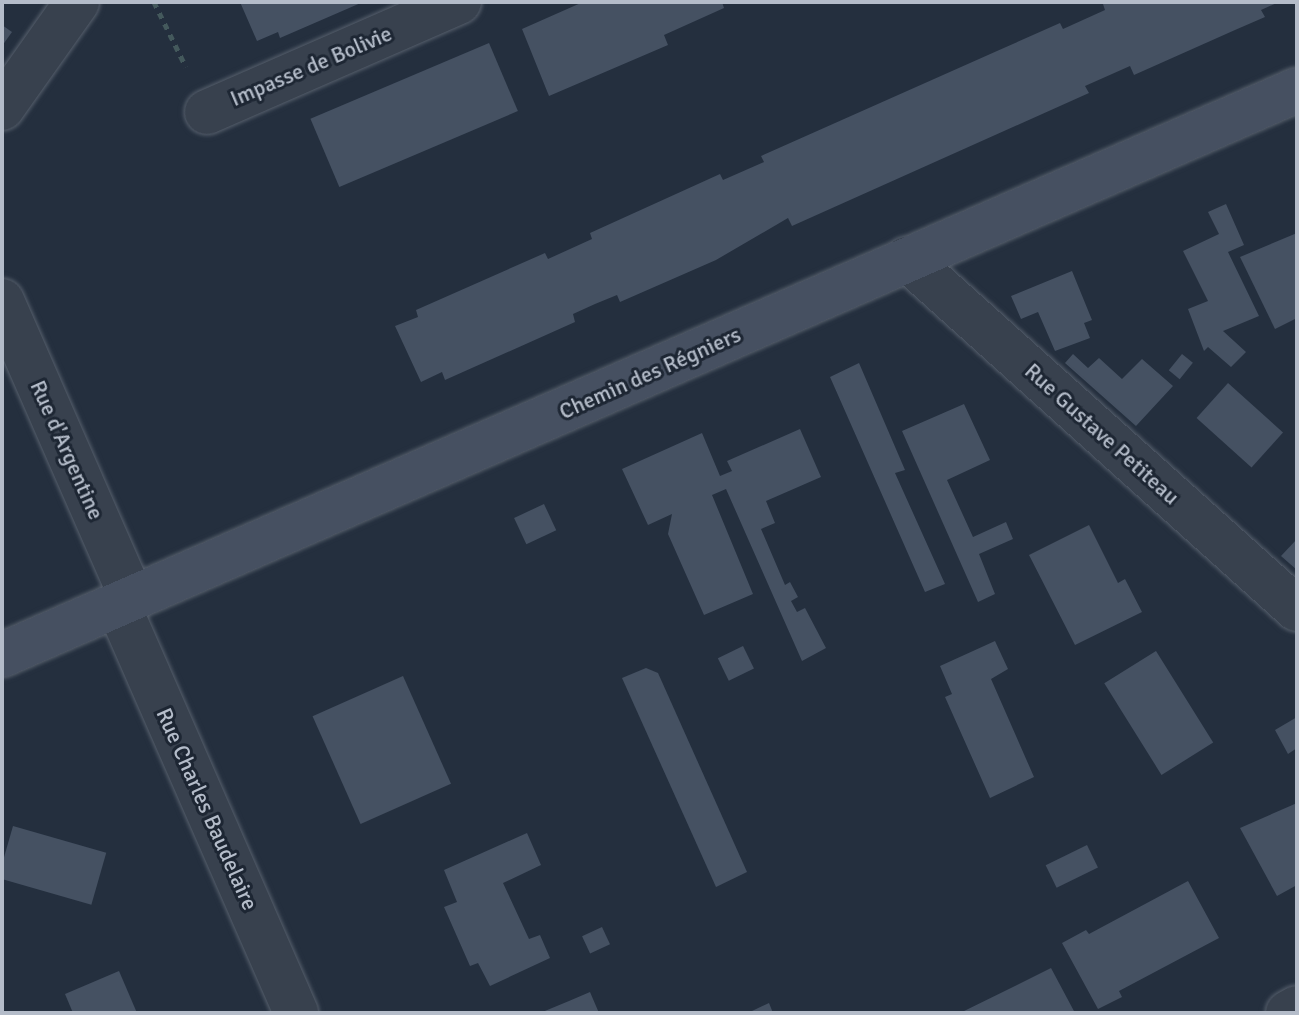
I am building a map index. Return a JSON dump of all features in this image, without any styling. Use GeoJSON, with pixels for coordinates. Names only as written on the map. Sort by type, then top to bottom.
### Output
{"type":"FeatureCollection","features":[{"type":"Feature","properties":{"kind":"main road","name":"Chemin des Régniers"},"geometry":{"type":"LineString","coordinates":[[2,655],[1297,90]]}},
{"type":"Feature","properties":{"kind":"street"},"geometry":{"type":"LineString","coordinates":[[2,108],[77,2]]}},
{"type":"Feature","properties":{"kind":"street","name":"Impasse de Bolivie"},"geometry":{"type":"LineString","coordinates":[[207,112],[459,2]]}},
{"type":"Feature","properties":{"kind":"street","name":"Rue Gustave Petiteau"},"geometry":{"type":"LineString","coordinates":[[907,259],[1297,609]]}},
{"type":"Feature","properties":{"kind":"street","name":"Rue d'Argentine"},"geometry":{"type":"LineString","coordinates":[[2,301],[125,602]]}},
{"type":"Feature","properties":{"kind":"street","name":"Rue Charles Baudelaire"},"geometry":{"type":"LineString","coordinates":[[125,602],[296,1013]]}},
{"type":"Feature","properties":{"kind":"street"},"geometry":{"type":"LineString","coordinates":[[1288,1013],[1297,1008]]}},
{"type":"Feature","properties":{"kind":"path"},"geometry":{"type":"LineString","coordinates":[[154,2],[207,112]]}},
{"type":"Feature","properties":{"kind":"building"},"geometry":{"type":"Polygon","coordinates":[[[240,2],[363,2],[280,38],[278,32],[257,41],[240,2]]]}},
{"type":"Feature","properties":{"kind":"building"},"geometry":{"type":"Polygon","coordinates":[[[583,2],[722,2],[724,8],[664,35],[668,45],[549,96],[522,29],[583,2]]]}},
{"type":"Feature","properties":{"kind":"building"},"geometry":{"type":"Polygon","coordinates":[[[1279,2],[1261,10],[1265,17],[1134,75],[1130,66],[1085,86],[1089,93],[792,226],[788,218],[716,260],[620,302],[617,295],[595,304],[573,314],[575,322],[445,380],[442,372],[421,382],[395,326],[418,317],[416,310],[545,253],[548,259],[592,239],[590,233],[720,174],[723,180],[764,162],[761,156],[1060,23],[1063,29],[1105,10],[1103,4],[1279,2]]]}},
{"type":"Feature","properties":{"kind":"building"},"geometry":{"type":"Polygon","coordinates":[[[2,25],[12,32],[2,46],[2,25]]]}},
{"type":"Feature","properties":{"kind":"building"},"geometry":{"type":"Polygon","coordinates":[[[489,43],[518,111],[339,187],[310,119],[489,43]]]}},
{"type":"Feature","properties":{"kind":"building"},"geometry":{"type":"Polygon","coordinates":[[[1226,204],[1244,245],[1228,252],[1259,316],[1223,331],[1246,352],[1231,367],[1208,347],[1204,351],[1188,309],[1208,301],[1183,251],[1219,234],[1208,212],[1226,204]]]}},
{"type":"Feature","properties":{"kind":"building"},"geometry":{"type":"Polygon","coordinates":[[[1297,233],[1297,318],[1275,329],[1240,257],[1297,233]]]}},
{"type":"Feature","properties":{"kind":"building"},"geometry":{"type":"Polygon","coordinates":[[[1072,271],[1092,320],[1084,323],[1090,338],[1055,351],[1038,312],[1021,319],[1011,296],[1072,271]]]}},
{"type":"Feature","properties":{"kind":"building"},"geometry":{"type":"Polygon","coordinates":[[[1073,354],[1088,368],[1099,358],[1122,379],[1142,359],[1173,386],[1136,426],[1065,363],[1073,354]]]}},
{"type":"Feature","properties":{"kind":"building"},"geometry":{"type":"Polygon","coordinates":[[[1182,354],[1193,363],[1180,379],[1169,370],[1182,354]]]}},
{"type":"Feature","properties":{"kind":"building"},"geometry":{"type":"Polygon","coordinates":[[[859,363],[905,470],[895,473],[945,584],[925,592],[830,377],[859,363]]]}},
{"type":"Feature","properties":{"kind":"building"},"geometry":{"type":"Polygon","coordinates":[[[1228,383],[1283,433],[1252,467],[1197,418],[1228,383]]]}},
{"type":"Feature","properties":{"kind":"building"},"geometry":{"type":"Polygon","coordinates":[[[964,404],[990,460],[947,480],[973,537],[1006,522],[1013,539],[979,554],[995,594],[978,602],[902,431],[964,404]]]}},
{"type":"Feature","properties":{"kind":"building"},"geometry":{"type":"Polygon","coordinates":[[[800,429],[821,477],[766,501],[775,523],[761,529],[785,585],[790,582],[798,597],[791,601],[797,612],[805,608],[826,648],[802,661],[726,489],[712,495],[753,594],[704,615],[668,534],[672,514],[648,525],[622,469],[702,433],[720,476],[732,471],[727,461],[800,429]]]}},
{"type":"Feature","properties":{"kind":"building"},"geometry":{"type":"Polygon","coordinates":[[[544,504],[556,530],[526,544],[514,518],[544,504]]]}},
{"type":"Feature","properties":{"kind":"building"},"geometry":{"type":"Polygon","coordinates":[[[1089,525],[1118,583],[1125,579],[1142,612],[1075,645],[1029,555],[1089,525]]]}},
{"type":"Feature","properties":{"kind":"building"},"geometry":{"type":"Polygon","coordinates":[[[1297,539],[1297,570],[1281,556],[1297,539]]]}},
{"type":"Feature","properties":{"kind":"building"},"geometry":{"type":"Polygon","coordinates":[[[995,641],[1008,669],[991,679],[1034,777],[990,798],[945,697],[952,694],[940,666],[995,641]]]}},
{"type":"Feature","properties":{"kind":"building"},"geometry":{"type":"Polygon","coordinates":[[[743,646],[754,668],[729,681],[718,658],[743,646]]]}},
{"type":"Feature","properties":{"kind":"building"},"geometry":{"type":"Polygon","coordinates":[[[1156,651],[1213,743],[1162,775],[1104,683],[1156,651]]]}},
{"type":"Feature","properties":{"kind":"building"},"geometry":{"type":"Polygon","coordinates":[[[646,668],[658,673],[747,872],[716,887],[622,678],[646,668]]]}},
{"type":"Feature","properties":{"kind":"building"},"geometry":{"type":"Polygon","coordinates":[[[403,676],[451,784],[361,824],[313,716],[403,676]]]}},
{"type":"Feature","properties":{"kind":"building"},"geometry":{"type":"Polygon","coordinates":[[[1297,717],[1297,748],[1288,754],[1275,730],[1297,717]]]}},
{"type":"Feature","properties":{"kind":"building"},"geometry":{"type":"Polygon","coordinates":[[[1297,803],[1297,885],[1277,896],[1240,828],[1297,803]]]}},
{"type":"Feature","properties":{"kind":"building"},"geometry":{"type":"Polygon","coordinates":[[[13,826],[106,853],[91,905],[2,879],[2,864],[13,826]]]}},
{"type":"Feature","properties":{"kind":"building"},"geometry":{"type":"Polygon","coordinates":[[[527,833],[541,865],[503,883],[529,939],[540,935],[550,958],[490,986],[478,963],[470,966],[444,907],[457,902],[444,870],[527,833]]]}},
{"type":"Feature","properties":{"kind":"building"},"geometry":{"type":"Polygon","coordinates":[[[1087,845],[1098,867],[1057,888],[1046,865],[1087,845]]]}},
{"type":"Feature","properties":{"kind":"building"},"geometry":{"type":"Polygon","coordinates":[[[1188,881],[1219,938],[1119,991],[1122,997],[1098,1009],[1062,943],[1086,930],[1089,934],[1188,881]]]}},
{"type":"Feature","properties":{"kind":"building"},"geometry":{"type":"Polygon","coordinates":[[[602,927],[610,944],[590,954],[582,936],[602,927]]]}},
{"type":"Feature","properties":{"kind":"building"},"geometry":{"type":"Polygon","coordinates":[[[1051,968],[1075,1013],[960,1013],[1015,986],[1051,968]]]}},
{"type":"Feature","properties":{"kind":"building"},"geometry":{"type":"Polygon","coordinates":[[[119,971],[137,1013],[73,1013],[65,994],[119,971]]]}},
{"type":"Feature","properties":{"kind":"building"},"geometry":{"type":"Polygon","coordinates":[[[590,992],[599,1013],[540,1013],[569,1001],[590,992]]]}},
{"type":"Feature","properties":{"kind":"building"},"geometry":{"type":"Polygon","coordinates":[[[769,1003],[773,1013],[753,1013],[752,1011],[769,1003]]]}}]}
